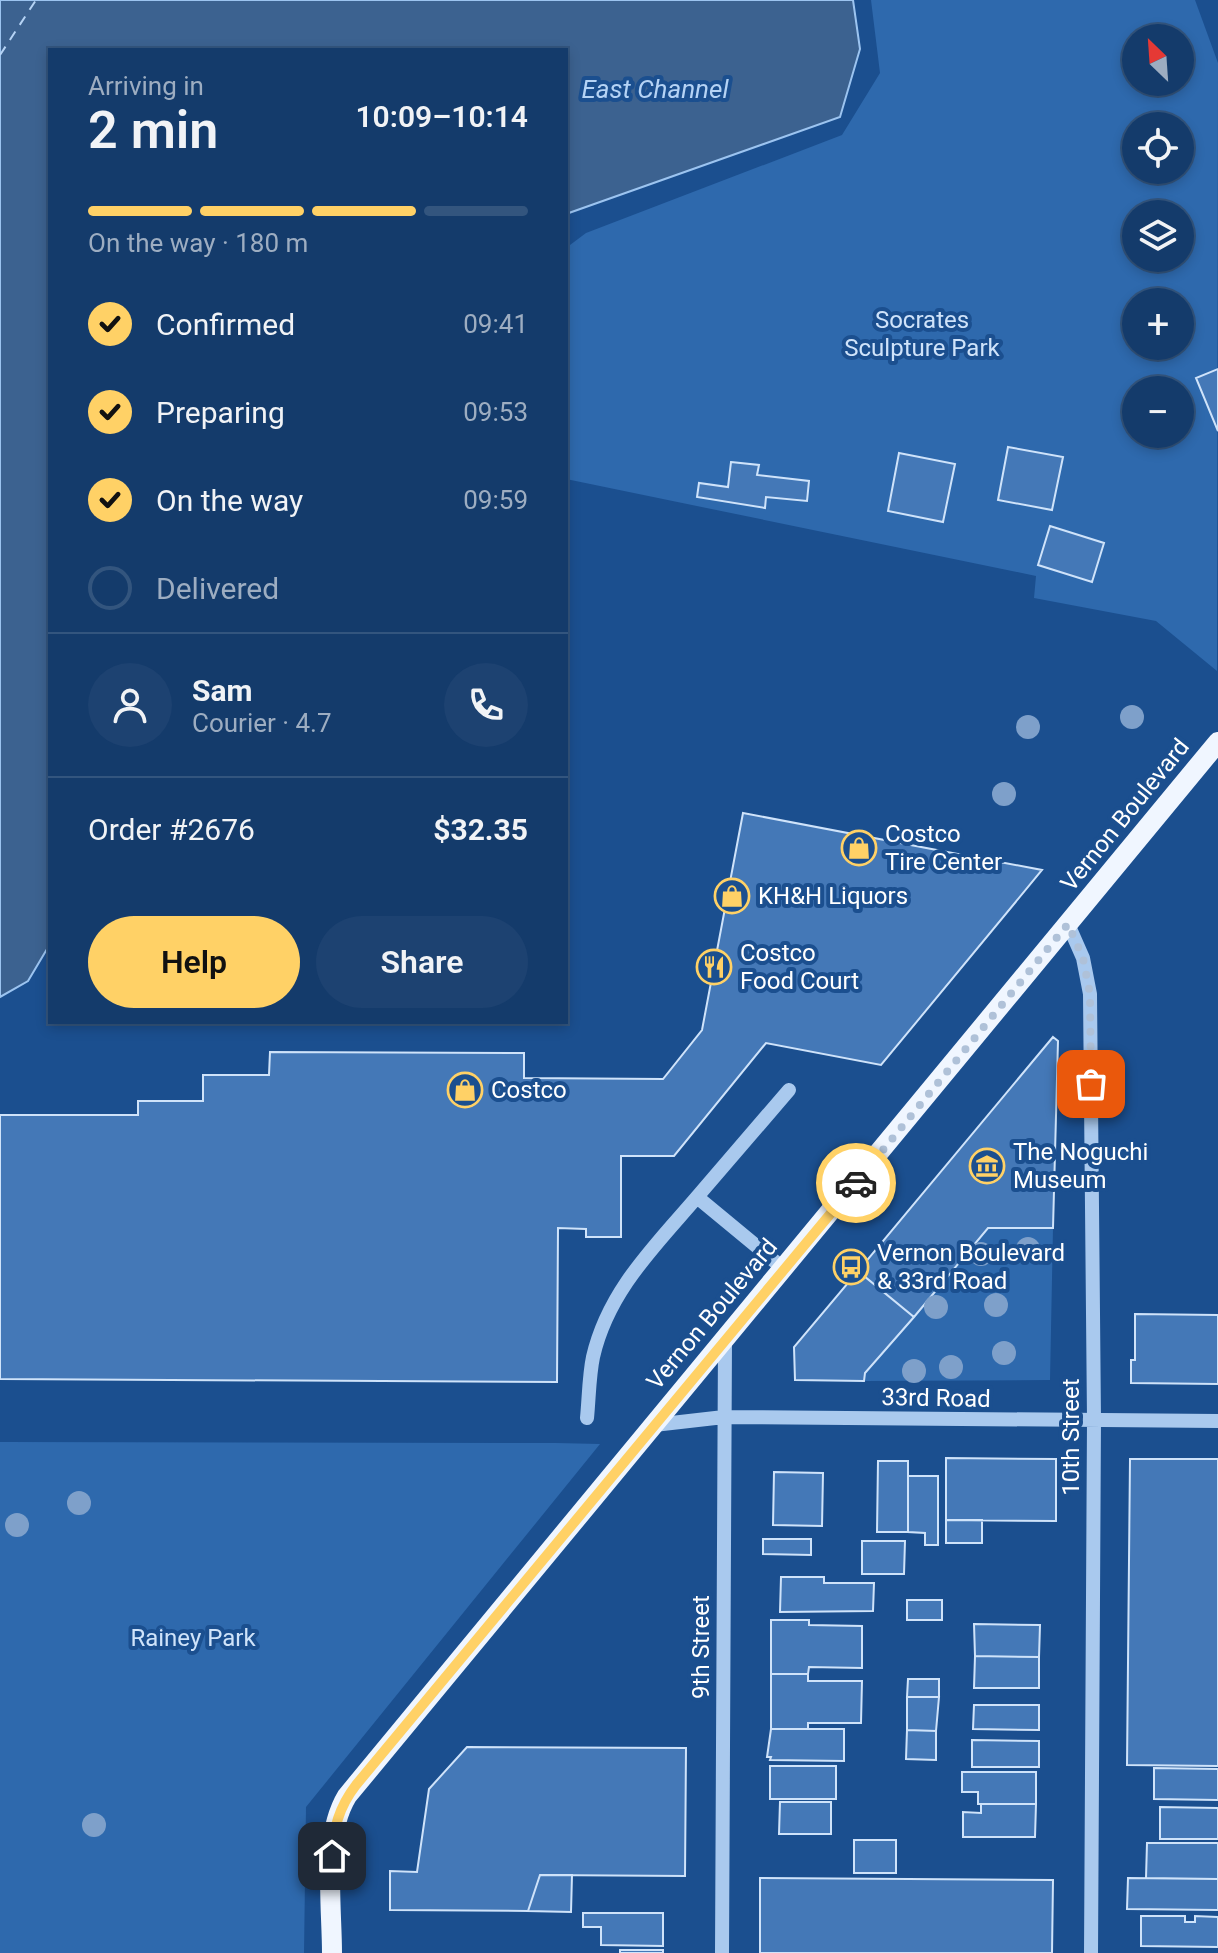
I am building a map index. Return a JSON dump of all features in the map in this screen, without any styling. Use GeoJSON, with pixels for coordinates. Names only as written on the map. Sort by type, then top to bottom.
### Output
{"type":"FeatureCollection","features":[{"type":"Feature","properties":{"kind":"main road","name":"Vernon Boulevard"},"geometry":{"type":"LineString","coordinates":[[332,1953],[333,1845],[341,1807],[365,1774],[1068,924],[1215,751]]}},
{"type":"Feature","properties":{"kind":"street","name":"10th Street"},"geometry":{"type":"LineString","coordinates":[[1068,924],[1083,958],[1090,994],[1094,1420],[1091,1953]]}},
{"type":"Feature","properties":{"kind":"street"},"geometry":{"type":"LineString","coordinates":[[587,1418],[593,1360],[613,1302],[629,1277],[789,1090]]}},
{"type":"Feature","properties":{"kind":"street"},"geometry":{"type":"LineString","coordinates":[[697,1197],[784,1269]]}},
{"type":"Feature","properties":{"kind":"street","name":"9th Street"},"geometry":{"type":"LineString","coordinates":[[722,1953],[725,1340]]}},
{"type":"Feature","properties":{"kind":"street","name":"33rd Road"},"geometry":{"type":"LineString","coordinates":[[654,1425],[724,1417],[1218,1421]]}},
{"type":"Feature","properties":{"kind":"green space","name":"Socrates Sculpture Park"},"geometry":{"type":"Polygon","coordinates":[[[871,0],[1195,0],[1218,63],[1217,671],[1156,621],[1034,598],[1036,576],[568,479],[568,246],[586,233],[842,135],[880,73],[871,0]]]}},
{"type":"Feature","properties":{"kind":"green space"},"geometry":{"type":"Polygon","coordinates":[[[988,1228],[1053,1228],[1050,1380],[864,1381],[865,1373],[988,1228]]]}},
{"type":"Feature","properties":{"kind":"green space","name":"Rainey Park"},"geometry":{"type":"Polygon","coordinates":[[[0,1442],[600,1444],[306,1807],[304,1953],[0,1953],[0,1442]]]}},
{"type":"Feature","properties":{"kind":"water","name":"East Channel"},"geometry":{"type":"Polygon","coordinates":[[[0,0],[853,0],[860,49],[840,117],[568,213],[568,48],[48,48],[48,947],[28,981],[0,997],[0,0]]]}},
{"type":"Feature","properties":{"kind":"building"},"geometry":{"type":"Polygon","coordinates":[[[1218,369],[1218,431],[1196,378],[1218,369]]]}},
{"type":"Feature","properties":{"kind":"building"},"geometry":{"type":"Polygon","coordinates":[[[1008,447],[1063,457],[1052,510],[998,500],[1008,447]]]}},
{"type":"Feature","properties":{"kind":"building"},"geometry":{"type":"Polygon","coordinates":[[[899,453],[955,464],[943,522],[888,511],[899,453]]]}},
{"type":"Feature","properties":{"kind":"building"},"geometry":{"type":"Polygon","coordinates":[[[731,462],[759,465],[757,475],[809,481],[807,501],[766,497],[765,508],[697,497],[699,483],[728,487],[731,462]]]}},
{"type":"Feature","properties":{"kind":"building"},"geometry":{"type":"Polygon","coordinates":[[[1050,526],[1104,543],[1092,582],[1038,565],[1050,526]]]}},
{"type":"Feature","properties":{"kind":"building","name":"Costco"},"geometry":{"type":"Polygon","coordinates":[[[743,813],[1042,870],[881,1065],[766,1043],[674,1156],[621,1156],[621,1237],[586,1237],[586,1229],[558,1228],[557,1382],[0,1379],[0,1115],[138,1115],[138,1101],[203,1101],[203,1075],[269,1075],[270,1052],[524,1053],[524,1078],[663,1079],[702,1030],[743,813]]]}},
{"type":"Feature","properties":{"kind":"building"},"geometry":{"type":"Polygon","coordinates":[[[1053,1037],[1058,1041],[1053,1228],[988,1228],[914,1317],[858,1271],[1053,1037]]]}},
{"type":"Feature","properties":{"kind":"building"},"geometry":{"type":"Polygon","coordinates":[[[858,1271],[914,1317],[865,1373],[864,1381],[795,1380],[794,1347],[858,1271]]]}},
{"type":"Feature","properties":{"kind":"building"},"geometry":{"type":"Polygon","coordinates":[[[1135,1314],[1218,1315],[1218,1384],[1131,1383],[1131,1360],[1135,1360],[1135,1314]]]}},
{"type":"Feature","properties":{"kind":"building"},"geometry":{"type":"Polygon","coordinates":[[[946,1458],[1056,1459],[1056,1521],[946,1520],[946,1458]]]}},
{"type":"Feature","properties":{"kind":"building"},"geometry":{"type":"Polygon","coordinates":[[[1130,1459],[1218,1459],[1218,1766],[1127,1765],[1130,1459]]]}},
{"type":"Feature","properties":{"kind":"building"},"geometry":{"type":"Polygon","coordinates":[[[878,1461],[908,1461],[908,1532],[877,1532],[878,1461]]]}},
{"type":"Feature","properties":{"kind":"building"},"geometry":{"type":"Polygon","coordinates":[[[774,1472],[823,1473],[822,1526],[773,1525],[774,1472]]]}},
{"type":"Feature","properties":{"kind":"building"},"geometry":{"type":"Polygon","coordinates":[[[908,1476],[938,1476],[938,1545],[925,1545],[925,1533],[908,1532],[908,1476]]]}},
{"type":"Feature","properties":{"kind":"building"},"geometry":{"type":"Polygon","coordinates":[[[946,1520],[982,1520],[982,1543],[946,1543],[946,1520]]]}},
{"type":"Feature","properties":{"kind":"building"},"geometry":{"type":"Polygon","coordinates":[[[763,1539],[811,1539],[811,1555],[763,1554],[763,1539]]]}},
{"type":"Feature","properties":{"kind":"building"},"geometry":{"type":"Polygon","coordinates":[[[862,1541],[905,1541],[904,1574],[862,1574],[862,1541]]]}},
{"type":"Feature","properties":{"kind":"building"},"geometry":{"type":"Polygon","coordinates":[[[781,1577],[824,1577],[824,1583],[874,1583],[873,1611],[780,1612],[781,1577]]]}},
{"type":"Feature","properties":{"kind":"building"},"geometry":{"type":"Polygon","coordinates":[[[907,1600],[942,1600],[942,1620],[907,1620],[907,1600]]]}},
{"type":"Feature","properties":{"kind":"building"},"geometry":{"type":"Polygon","coordinates":[[[771,1620],[809,1620],[809,1625],[862,1626],[862,1668],[809,1667],[808,1674],[771,1674],[771,1620]]]}},
{"type":"Feature","properties":{"kind":"building"},"geometry":{"type":"Polygon","coordinates":[[[974,1624],[1040,1625],[1039,1657],[975,1656],[974,1624]]]}},
{"type":"Feature","properties":{"kind":"building"},"geometry":{"type":"Polygon","coordinates":[[[975,1656],[1039,1657],[1039,1688],[974,1688],[975,1656]]]}},
{"type":"Feature","properties":{"kind":"building"},"geometry":{"type":"Polygon","coordinates":[[[771,1674],[808,1674],[808,1681],[862,1681],[861,1723],[808,1723],[808,1729],[771,1729],[771,1674]]]}},
{"type":"Feature","properties":{"kind":"building"},"geometry":{"type":"Polygon","coordinates":[[[908,1679],[939,1679],[939,1697],[907,1697],[908,1679]]]}},
{"type":"Feature","properties":{"kind":"building"},"geometry":{"type":"Polygon","coordinates":[[[907,1697],[939,1697],[936,1731],[907,1730],[907,1697]]]}},
{"type":"Feature","properties":{"kind":"building"},"geometry":{"type":"Polygon","coordinates":[[[974,1705],[1039,1705],[1039,1730],[973,1729],[974,1705]]]}},
{"type":"Feature","properties":{"kind":"building"},"geometry":{"type":"Polygon","coordinates":[[[771,1729],[844,1729],[844,1761],[770,1760],[771,1757],[767,1757],[771,1729]]]}},
{"type":"Feature","properties":{"kind":"building"},"geometry":{"type":"Polygon","coordinates":[[[907,1730],[936,1731],[936,1760],[906,1759],[907,1730]]]}},
{"type":"Feature","properties":{"kind":"building"},"geometry":{"type":"Polygon","coordinates":[[[972,1740],[1039,1741],[1039,1767],[972,1767],[972,1740]]]}},
{"type":"Feature","properties":{"kind":"building"},"geometry":{"type":"Polygon","coordinates":[[[467,1747],[686,1748],[685,1876],[540,1875],[528,1911],[390,1910],[390,1871],[417,1872],[429,1789],[467,1747]]]}},
{"type":"Feature","properties":{"kind":"building"},"geometry":{"type":"Polygon","coordinates":[[[770,1766],[836,1766],[836,1799],[770,1799],[770,1766]]]}},
{"type":"Feature","properties":{"kind":"building"},"geometry":{"type":"Polygon","coordinates":[[[1154,1768],[1218,1769],[1218,1800],[1154,1799],[1154,1768]]]}},
{"type":"Feature","properties":{"kind":"building"},"geometry":{"type":"Polygon","coordinates":[[[962,1772],[1036,1772],[1036,1804],[978,1804],[978,1792],[962,1792],[962,1772]]]}},
{"type":"Feature","properties":{"kind":"building"},"geometry":{"type":"Polygon","coordinates":[[[780,1802],[831,1802],[831,1834],[779,1834],[780,1802]]]}},
{"type":"Feature","properties":{"kind":"building"},"geometry":{"type":"Polygon","coordinates":[[[981,1804],[1036,1804],[1035,1837],[963,1837],[963,1812],[981,1813],[981,1804]]]}},
{"type":"Feature","properties":{"kind":"building"},"geometry":{"type":"Polygon","coordinates":[[[1160,1807],[1218,1808],[1218,1839],[1160,1839],[1160,1807]]]}},
{"type":"Feature","properties":{"kind":"building"},"geometry":{"type":"Polygon","coordinates":[[[854,1840],[896,1840],[896,1873],[854,1873],[854,1840]]]}},
{"type":"Feature","properties":{"kind":"building"},"geometry":{"type":"Polygon","coordinates":[[[1147,1843],[1218,1843],[1218,1879],[1146,1878],[1147,1843]]]}},
{"type":"Feature","properties":{"kind":"building"},"geometry":{"type":"Polygon","coordinates":[[[540,1875],[572,1875],[571,1912],[528,1911],[540,1875]]]}},
{"type":"Feature","properties":{"kind":"building"},"geometry":{"type":"Polygon","coordinates":[[[760,1878],[1053,1880],[1052,1953],[760,1953],[760,1878]]]}},
{"type":"Feature","properties":{"kind":"building"},"geometry":{"type":"Polygon","coordinates":[[[1128,1878],[1218,1879],[1218,1910],[1127,1909],[1128,1878]]]}},
{"type":"Feature","properties":{"kind":"building"},"geometry":{"type":"Polygon","coordinates":[[[583,1913],[663,1913],[663,1946],[601,1945],[601,1927],[583,1927],[583,1913]]]}},
{"type":"Feature","properties":{"kind":"building"},"geometry":{"type":"Polygon","coordinates":[[[1141,1916],[1185,1916],[1185,1922],[1195,1922],[1195,1916],[1218,1917],[1218,1947],[1141,1946],[1141,1916]]]}},
{"type":"Feature","properties":{"kind":"building"},"geometry":{"type":"Polygon","coordinates":[[[620,1950],[663,1950],[663,1953],[620,1953],[620,1950]]]}},
{"type":"Feature","properties":{"kind":"ferry route"},"geometry":{"type":"LineString","coordinates":[[0,55],[36,0]]}},
{"type":"Feature","properties":{"kind":"way so far"},"geometry":{"type":"LineString","coordinates":[[856,1183],[1068,924],[1083,958],[1090,994],[1091,1084]]}},
{"type":"Feature","properties":{"kind":"place","name":"Costco Tire Center"},"geometry":{"type":"Point","coordinates":[859,848]}},
{"type":"Feature","properties":{"kind":"place","name":"KH&H Liquors"},"geometry":{"type":"Point","coordinates":[732,896]}},
{"type":"Feature","properties":{"kind":"place","name":"Costco Food Court"},"geometry":{"type":"Point","coordinates":[714,967]}},
{"type":"Feature","properties":{"kind":"place","name":"Costco"},"geometry":{"type":"Point","coordinates":[465,1090]}},
{"type":"Feature","properties":{"kind":"place","name":"The Noguchi Museum"},"geometry":{"type":"Point","coordinates":[987,1166]}},
{"type":"Feature","properties":{"kind":"place","name":"Vernon Boulevard & 33rd Road"},"geometry":{"type":"Point","coordinates":[851,1267]}},
{"type":"Feature","properties":{"kind":"route"},"geometry":{"type":"LineString","coordinates":[[332,1856],[334,1831],[347,1796],[856,1183]]}}]}
